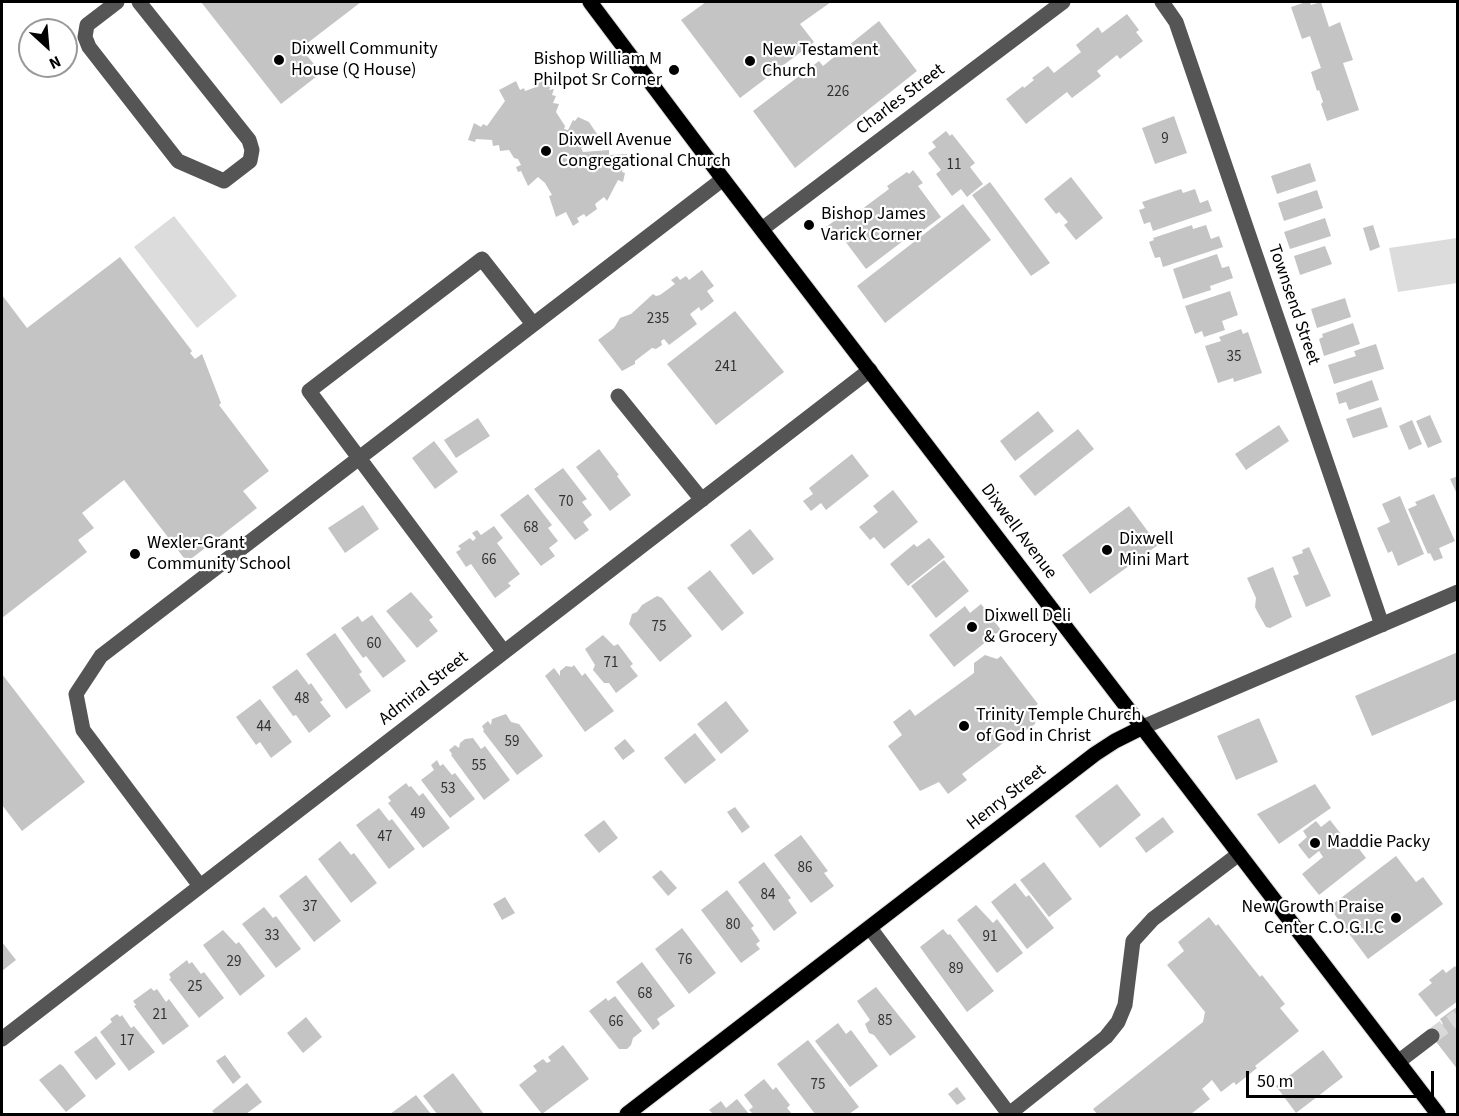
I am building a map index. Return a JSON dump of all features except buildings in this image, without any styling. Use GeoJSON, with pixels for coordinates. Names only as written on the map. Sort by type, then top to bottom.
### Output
{"type":"FeatureCollection","features":[{"type":"Feature","properties":{"kind":"main road","name":"Dixwell Avenue"},"geometry":{"type":"LineString","coordinates":[[590,2],[1438,1114]]}},
{"type":"Feature","properties":{"kind":"main road","name":"Henry Street"},"geometry":{"type":"LineString","coordinates":[[627,1114],[1095,754],[1143,727]]}},
{"type":"Feature","properties":{"kind":"street"},"geometry":{"type":"LineString","coordinates":[[117,2],[87,25],[86,37],[89,48],[178,161],[224,181],[250,161],[252,150],[249,140],[139,2]]}},
{"type":"Feature","properties":{"kind":"street","name":"Charles Street"},"geometry":{"type":"LineString","coordinates":[[762,229],[1063,2]]}},
{"type":"Feature","properties":{"kind":"street","name":"Townsend Street"},"geometry":{"type":"LineString","coordinates":[[1162,2],[1176,22],[1382,625]]}},
{"type":"Feature","properties":{"kind":"street"},"geometry":{"type":"LineString","coordinates":[[200,886],[83,730],[76,694],[101,656],[723,179]]}},
{"type":"Feature","properties":{"kind":"street"},"geometry":{"type":"LineString","coordinates":[[504,652],[309,391],[482,259],[533,324]]}},
{"type":"Feature","properties":{"kind":"street","name":"Admiral Street"},"geometry":{"type":"LineString","coordinates":[[2,1039],[870,370]]}},
{"type":"Feature","properties":{"kind":"street"},"geometry":{"type":"LineString","coordinates":[[618,396],[702,500]]}},
{"type":"Feature","properties":{"kind":"street","name":"Henry Street"},"geometry":{"type":"LineString","coordinates":[[1143,727],[1458,592]]}},
{"type":"Feature","properties":{"kind":"street"},"geometry":{"type":"LineString","coordinates":[[870,928],[1009,1114],[1106,1037],[1118,1022],[1125,1005],[1133,941],[1154,919],[1239,854]]}},
{"type":"Feature","properties":{"kind":"street"},"geometry":{"type":"LineString","coordinates":[[1398,1062],[1432,1036]]}},
{"type":"Feature","properties":{"kind":"shaded area"},"geometry":{"type":"Polygon","coordinates":[[[174,216],[237,296],[197,328],[134,247],[174,216]]]}},
{"type":"Feature","properties":{"kind":"shaded area"},"geometry":{"type":"Polygon","coordinates":[[[1457,238],[1457,283],[1398,292],[1389,248],[1457,238]]]}},
{"type":"Feature","properties":{"kind":"tunnel"},"geometry":{"type":"LineString","coordinates":[[1432,1036],[1458,1017]]}},
{"type":"Feature","properties":{"kind":"place","name":"Dixwell Community House (Q House)"},"geometry":{"type":"Point","coordinates":[279,60]}},
{"type":"Feature","properties":{"kind":"place","name":"New Testament Church"},"geometry":{"type":"Point","coordinates":[750,61]}},
{"type":"Feature","properties":{"kind":"place","name":"Bishop William M Philpot Sr Corner"},"geometry":{"type":"Point","coordinates":[674,70]}},
{"type":"Feature","properties":{"kind":"place","name":"Dixwell Avenue Congregational Church"},"geometry":{"type":"Point","coordinates":[546,151]}},
{"type":"Feature","properties":{"kind":"place","name":"Bishop James Varick Corner"},"geometry":{"type":"Point","coordinates":[809,225]}},
{"type":"Feature","properties":{"kind":"place","name":"Dixwell Mini Mart"},"geometry":{"type":"Point","coordinates":[1107,550]}},
{"type":"Feature","properties":{"kind":"place","name":"Wexler-Grant Community School"},"geometry":{"type":"Point","coordinates":[135,554]}},
{"type":"Feature","properties":{"kind":"place","name":"Dixwell Deli & Grocery"},"geometry":{"type":"Point","coordinates":[972,627]}},
{"type":"Feature","properties":{"kind":"place","name":"Trinity Temple Church of God in Christ"},"geometry":{"type":"Point","coordinates":[964,726]}},
{"type":"Feature","properties":{"kind":"place","name":"Maddie Packy"},"geometry":{"type":"Point","coordinates":[1315,843]}},
{"type":"Feature","properties":{"kind":"place","name":"New Growth Praise Center C.O.G.I.C"},"geometry":{"type":"Point","coordinates":[1396,918]}}]}
